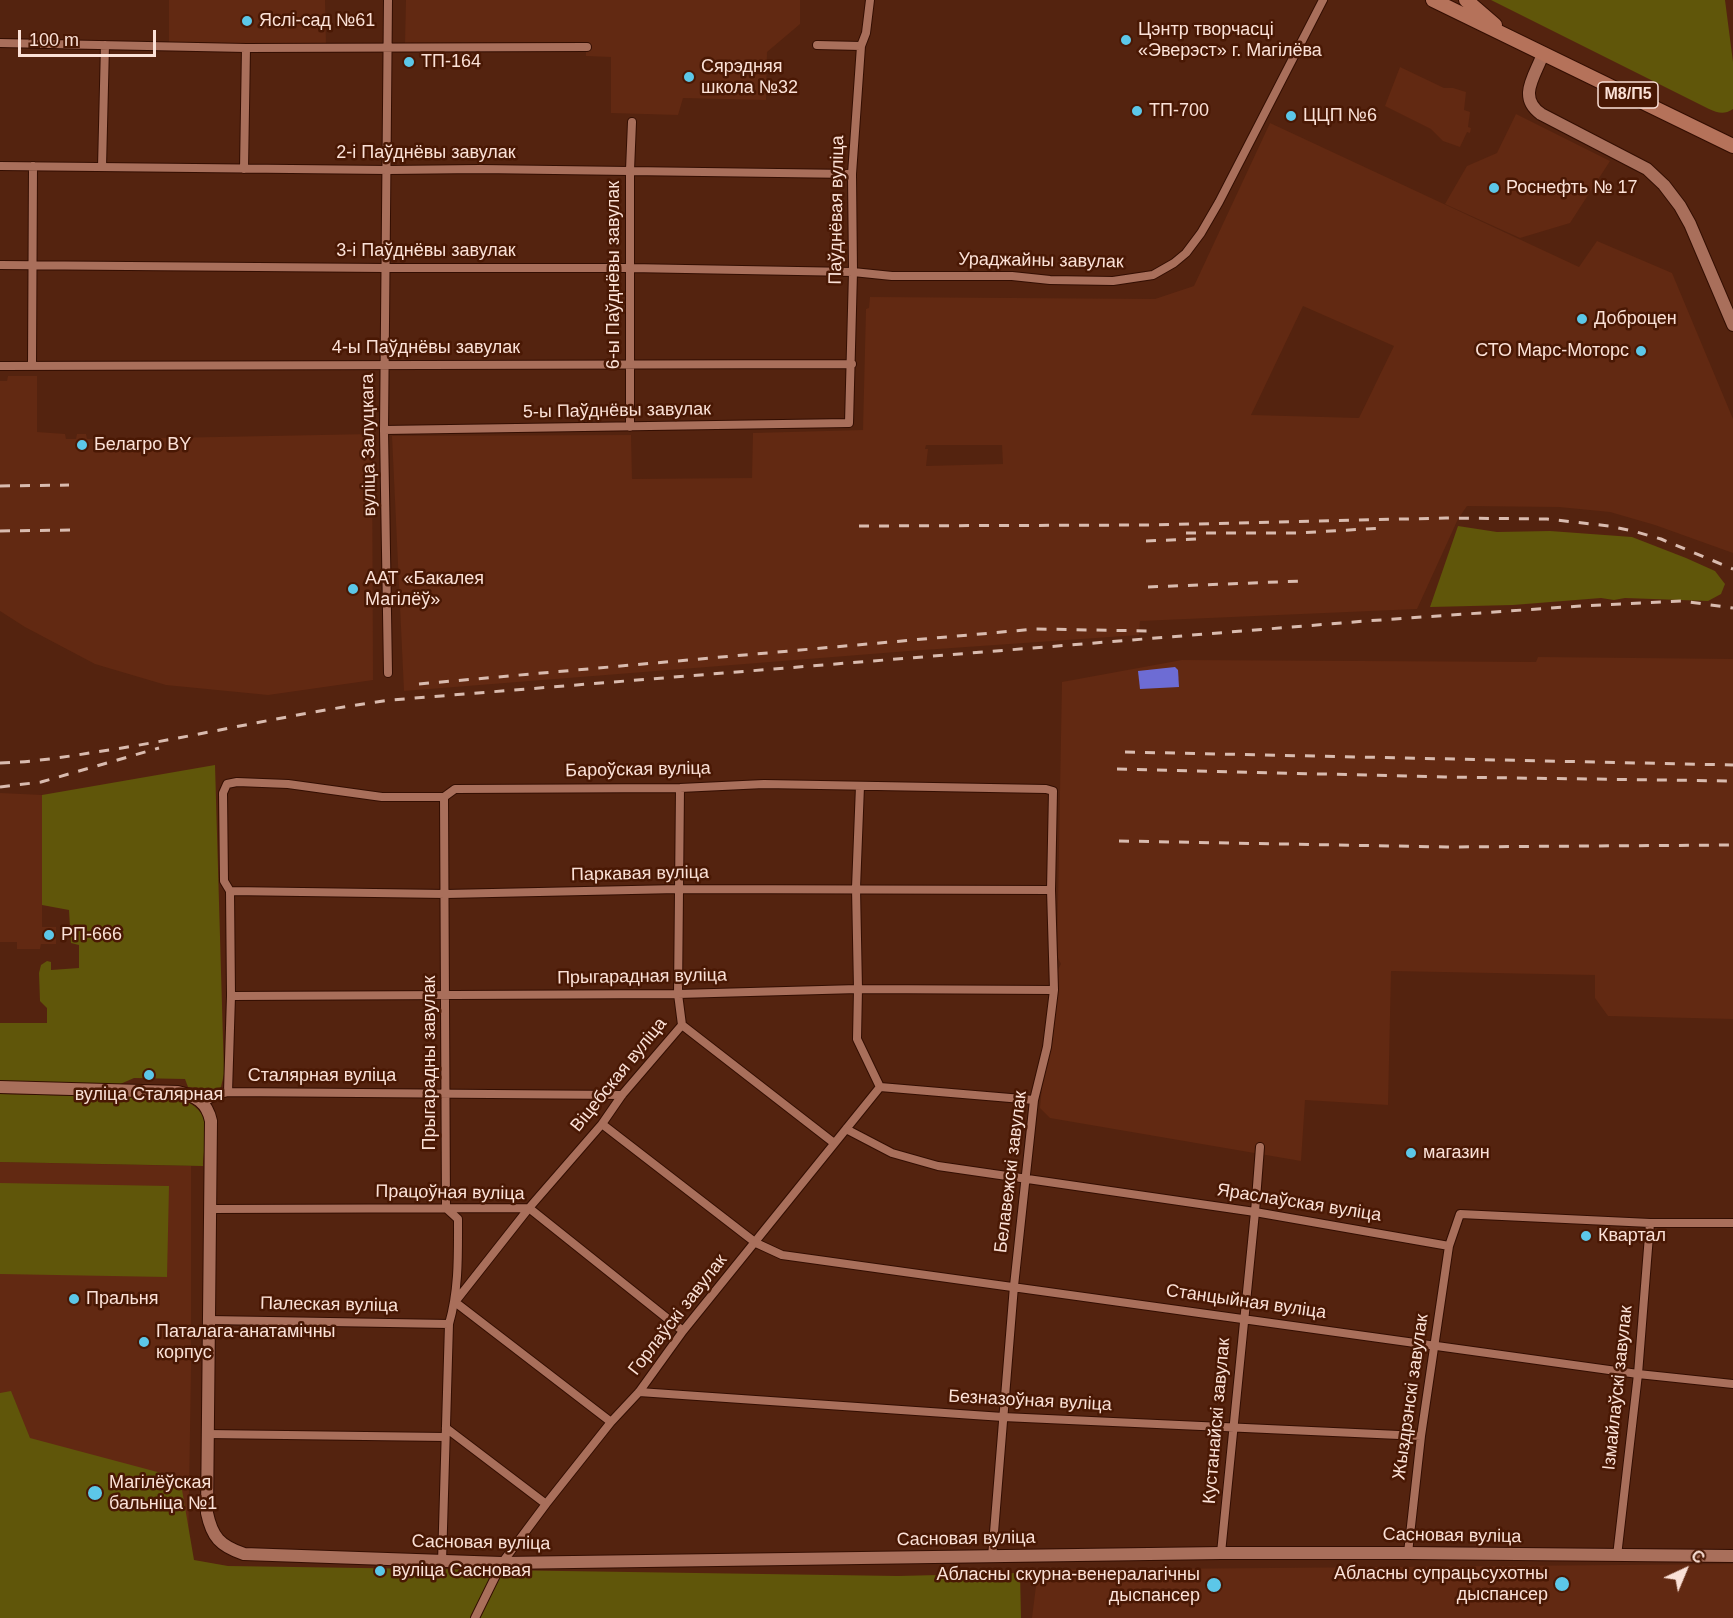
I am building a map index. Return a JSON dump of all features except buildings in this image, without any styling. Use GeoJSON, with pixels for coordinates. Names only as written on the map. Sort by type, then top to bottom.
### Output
{"type":"FeatureCollection","features":[{"type":"Feature","properties":{"kind":"main road","name":"М8/П5"},"geometry":{"type":"LineString","coordinates":[[1433,0],[1733,146]]}},
{"type":"Feature","properties":{"kind":"main road"},"geometry":{"type":"LineString","coordinates":[[1466,0],[1510,38]]}},
{"type":"Feature","properties":{"kind":"main road"},"geometry":{"type":"LineString","coordinates":[[1544,54],[1527,93],[1529,103],[1541,114],[1647,169],[1664,185],[1690,224],[1733,325]]}},
{"type":"Feature","properties":{"kind":"main road"},"geometry":{"type":"LineString","coordinates":[[0,1087],[177,1092],[204,1102],[211,1121],[206,1434]]}},
{"type":"Feature","properties":{"kind":"main road","name":"Сасновая вуліца"},"geometry":{"type":"LineString","coordinates":[[206,1434],[207,1513],[210,1528],[215,1537],[229,1549],[244,1554],[502,1563],[1221,1553],[1733,1556]]}},
{"type":"Feature","properties":{"kind":"street","name":"вуліца Залуцкага"},"geometry":{"type":"LineString","coordinates":[[388,0],[384,430],[388,673]]}},
{"type":"Feature","properties":{"kind":"street","name":"Паўднёвая вуліца"},"geometry":{"type":"LineString","coordinates":[[849,423],[852,364],[852,174],[861,46],[866,33],[870,0]]}},
{"type":"Feature","properties":{"kind":"street","name":"Ураджайны завулак"},"geometry":{"type":"LineString","coordinates":[[853,272],[892,276],[1012,276],[1102,282],[1153,275],[1186,253],[1201,233],[1323,0]]}},
{"type":"Feature","properties":{"kind":"street"},"geometry":{"type":"LineString","coordinates":[[0,43],[246,48],[587,47]]}},
{"type":"Feature","properties":{"kind":"street"},"geometry":{"type":"LineString","coordinates":[[102,167],[105,45]]}},
{"type":"Feature","properties":{"kind":"street"},"geometry":{"type":"LineString","coordinates":[[817,45],[861,46]]}},
{"type":"Feature","properties":{"kind":"street"},"geometry":{"type":"LineString","coordinates":[[244,169],[246,48]]}},
{"type":"Feature","properties":{"kind":"street","name":"6-ы Паўднёвы завулак"},"geometry":{"type":"LineString","coordinates":[[630,427],[632,122]]}},
{"type":"Feature","properties":{"kind":"street","name":"2-і Паўднёвы завулак"},"geometry":{"type":"LineString","coordinates":[[0,166],[630,170],[852,174]]}},
{"type":"Feature","properties":{"kind":"street"},"geometry":{"type":"LineString","coordinates":[[32,366],[33,166]]}},
{"type":"Feature","properties":{"kind":"street","name":"3-і Паўднёвы завулак"},"geometry":{"type":"LineString","coordinates":[[0,265],[630,268],[853,272]]}},
{"type":"Feature","properties":{"kind":"street","name":"4-ы Паўднёвы завулак"},"geometry":{"type":"LineString","coordinates":[[0,366],[852,364]]}},
{"type":"Feature","properties":{"kind":"street","name":"5-ы Паўднёвы завулак"},"geometry":{"type":"LineString","coordinates":[[384,430],[849,423]]}},
{"type":"Feature","properties":{"kind":"street","name":"Бароўская вуліца"},"geometry":{"type":"LineString","coordinates":[[230,891],[224,881],[223,793],[227,784],[237,782],[278,783],[382,797],[444,797],[455,789],[680,788],[764,784],[1046,789],[1053,791]]}},
{"type":"Feature","properties":{"kind":"street"},"geometry":{"type":"LineString","coordinates":[[860,786],[856,888],[857,1039],[880,1087],[1034,1100]]}},
{"type":"Feature","properties":{"kind":"street","name":"Віцебская вуліца"},"geometry":{"type":"LineString","coordinates":[[455,1302],[529,1208],[602,1124],[622,1095],[682,1025],[678,994],[680,788]]}},
{"type":"Feature","properties":{"kind":"street","name":"Белавежскі завулак"},"geometry":{"type":"LineString","coordinates":[[992,1557],[1014,1286],[1034,1100],[1047,1047],[1054,990],[1050,890],[1053,791]]}},
{"type":"Feature","properties":{"kind":"street","name":"Прыгарадны завулак"},"geometry":{"type":"LineString","coordinates":[[444,797],[446,1208],[458,1219],[458,1283],[449,1324]]}},
{"type":"Feature","properties":{"kind":"street","name":"Паркавая вуліца"},"geometry":{"type":"LineString","coordinates":[[230,891],[446,894],[678,889],[1050,890]]}},
{"type":"Feature","properties":{"kind":"street"},"geometry":{"type":"LineString","coordinates":[[228,1092],[231,996],[230,891]]}},
{"type":"Feature","properties":{"kind":"street","name":"Прыгарадная вуліца"},"geometry":{"type":"LineString","coordinates":[[231,996],[678,994],[858,988],[1054,990]]}},
{"type":"Feature","properties":{"kind":"street"},"geometry":{"type":"LineString","coordinates":[[682,1025],[834,1143]]}},
{"type":"Feature","properties":{"kind":"street","name":"Горлаўскі завулак"},"geometry":{"type":"LineString","coordinates":[[475,1618],[502,1563],[546,1504],[611,1422],[639,1392],[683,1331],[880,1087]]}},
{"type":"Feature","properties":{"kind":"street","name":"Сталярная вуліца"},"geometry":{"type":"LineString","coordinates":[[204,1102],[228,1092],[622,1095]]}},
{"type":"Feature","properties":{"kind":"street"},"geometry":{"type":"LineString","coordinates":[[602,1124],[756,1243]]}},
{"type":"Feature","properties":{"kind":"street","name":"Яраслаўская вуліца"},"geometry":{"type":"LineString","coordinates":[[846,1129],[892,1153],[938,1166],[1255,1212],[1449,1245]]}},
{"type":"Feature","properties":{"kind":"street","name":"Кустанайскі завулак"},"geometry":{"type":"LineString","coordinates":[[1221,1553],[1260,1147]]}},
{"type":"Feature","properties":{"kind":"street","name":"Працоўная вуліца"},"geometry":{"type":"LineString","coordinates":[[210,1209],[529,1208],[683,1331]]}},
{"type":"Feature","properties":{"kind":"street"},"geometry":{"type":"LineString","coordinates":[[1449,1245],[1460,1214],[1650,1223],[1733,1223]]}},
{"type":"Feature","properties":{"kind":"street","name":"Ізмайлаўскі завулак"},"geometry":{"type":"LineString","coordinates":[[1617,1556],[1638,1374],[1650,1223]]}},
{"type":"Feature","properties":{"kind":"street","name":"Станцыйная вуліца"},"geometry":{"type":"LineString","coordinates":[[756,1243],[782,1255],[1638,1374],[1733,1384]]}},
{"type":"Feature","properties":{"kind":"street","name":"Жыздрэнскі завулак"},"geometry":{"type":"LineString","coordinates":[[1408,1553],[1421,1436],[1449,1245]]}},
{"type":"Feature","properties":{"kind":"street"},"geometry":{"type":"LineString","coordinates":[[455,1302],[611,1422]]}},
{"type":"Feature","properties":{"kind":"street","name":"Палеская вуліца"},"geometry":{"type":"LineString","coordinates":[[209,1320],[449,1324]]}},
{"type":"Feature","properties":{"kind":"street"},"geometry":{"type":"LineString","coordinates":[[442,1562],[449,1324]]}},
{"type":"Feature","properties":{"kind":"street","name":"Безназоўная вуліца"},"geometry":{"type":"LineString","coordinates":[[639,1392],[1003,1418],[1421,1436]]}},
{"type":"Feature","properties":{"kind":"street"},"geometry":{"type":"LineString","coordinates":[[206,1434],[445,1433],[546,1504]]}},
{"type":"Feature","properties":{"kind":"shaded area","name":"Яслі-сад №61"},"geometry":{"type":"Polygon","coordinates":[[[169,0],[325,0],[326,45],[169,42],[169,0]]]}},
{"type":"Feature","properties":{"kind":"shaded area","name":"Сярэдняя школа №32"},"geometry":{"type":"Polygon","coordinates":[[[406,0],[800,0],[800,24],[767,52],[766,100],[683,98],[678,115],[611,113],[611,57],[586,56],[586,42],[405,43],[406,0]]]}},
{"type":"Feature","properties":{"kind":"shaded area"},"geometry":{"type":"Polygon","coordinates":[[[1491,0],[1725,0],[1733,62],[1733,109],[1721,113],[1715,112],[1491,0]]]}},
{"type":"Feature","properties":{"kind":"shaded area"},"geometry":{"type":"Polygon","coordinates":[[[1400,67],[1444,88],[1466,92],[1464,110],[1470,112],[1468,127],[1471,128],[1460,147],[1443,141],[1431,129],[1385,106],[1400,67]]]}},
{"type":"Feature","properties":{"kind":"shaded area"},"geometry":{"type":"Polygon","coordinates":[[[1516,114],[1610,161],[1570,223],[1520,238],[1445,204],[1467,166],[1497,153],[1516,114]]]}},
{"type":"Feature","properties":{"kind":"shaded area"},"geometry":{"type":"Polygon","coordinates":[[[1270,123],[1579,267],[1597,241],[1672,273],[1733,419],[1733,553],[1655,525],[1610,512],[1559,507],[1467,506],[1458,519],[1417,609],[1140,621],[1139,635],[404,691],[392,436],[631,435],[632,479],[752,478],[753,433],[863,430],[866,309],[869,308],[870,297],[1155,299],[1194,286],[1270,123]],[[1303,306],[1251,415],[1359,418],[1394,346],[1303,306]],[[926,445],[925,449],[928,449],[926,466],[1003,464],[1002,445],[926,445]]]}},
{"type":"Feature","properties":{"kind":"shaded area"},"geometry":{"type":"Polygon","coordinates":[[[8,376],[37,376],[37,432],[65,434],[66,439],[76,439],[77,434],[86,434],[87,439],[115,439],[372,434],[373,680],[268,695],[166,685],[95,664],[0,611],[0,381],[7,381],[8,376]]]}},
{"type":"Feature","properties":{"kind":"shaded area"},"geometry":{"type":"Polygon","coordinates":[[[1458,526],[1497,532],[1550,531],[1632,537],[1715,571],[1725,584],[1721,594],[1708,601],[1601,598],[1513,605],[1430,607],[1458,526]]]}},
{"type":"Feature","properties":{"kind":"shaded area"},"geometry":{"type":"Polygon","coordinates":[[[1538,657],[1733,659],[1733,1019],[1608,1016],[1595,998],[1595,975],[1391,971],[1388,1105],[1305,1100],[1301,1161],[1050,1118],[1040,1108],[1052,981],[1061,964],[1057,956],[1062,682],[1182,660],[1536,662],[1538,657]]]}},
{"type":"Feature","properties":{"kind":"shaded area"},"geometry":{"type":"Polygon","coordinates":[[[1175,667],[1178,670],[1179,687],[1140,689],[1138,671],[1175,667]]]}},
{"type":"Feature","properties":{"kind":"shaded area"},"geometry":{"type":"Polygon","coordinates":[[[215,765],[224,1074],[221,1087],[218,1089],[188,1087],[185,1079],[134,1078],[118,1085],[0,1081],[0,1023],[47,1023],[47,1008],[40,1001],[41,965],[47,961],[51,962],[51,970],[79,968],[79,945],[71,943],[69,910],[42,905],[42,795],[215,765]]]}},
{"type":"Feature","properties":{"kind":"shaded area"},"geometry":{"type":"Polygon","coordinates":[[[0,793],[42,795],[42,927],[56,927],[56,944],[41,944],[40,949],[17,949],[17,942],[0,942],[0,793]]]}},
{"type":"Feature","properties":{"kind":"shaded area"},"geometry":{"type":"Polygon","coordinates":[[[0,1094],[178,1098],[198,1110],[206,1124],[203,1166],[0,1162],[0,1094]]]}},
{"type":"Feature","properties":{"kind":"shaded area","name":"Магілёўская бальніца №1"},"geometry":{"type":"Polygon","coordinates":[[[0,1162],[191,1166],[187,1618],[0,1618],[0,1162]]]}},
{"type":"Feature","properties":{"kind":"shaded area"},"geometry":{"type":"Polygon","coordinates":[[[0,1183],[169,1186],[167,1277],[0,1274],[0,1183]]]}},
{"type":"Feature","properties":{"kind":"shaded area"},"geometry":{"type":"Polygon","coordinates":[[[11,1391],[30,1438],[180,1478],[194,1560],[228,1566],[898,1576],[1020,1573],[1021,1618],[0,1618],[0,1393],[11,1391]]]}},
{"type":"Feature","properties":{"kind":"shaded area"},"geometry":{"type":"Polygon","coordinates":[[[1733,1564],[1733,1618],[1032,1618],[1038,1570],[1733,1564]]]}},
{"type":"Feature","properties":{"kind":"railway"},"geometry":{"type":"LineString","coordinates":[[0,486],[69,485]]}},
{"type":"Feature","properties":{"kind":"railway"},"geometry":{"type":"LineString","coordinates":[[859,526],[1152,525],[1446,518],[1547,519],[1633,531],[1661,539],[1733,569]]}},
{"type":"Feature","properties":{"kind":"railway"},"geometry":{"type":"LineString","coordinates":[[1186,533],[1297,533],[1384,528]]}},
{"type":"Feature","properties":{"kind":"railway"},"geometry":{"type":"LineString","coordinates":[[0,531],[70,530]]}},
{"type":"Feature","properties":{"kind":"railway"},"geometry":{"type":"LineString","coordinates":[[1146,541],[1197,539]]}},
{"type":"Feature","properties":{"kind":"railway"},"geometry":{"type":"LineString","coordinates":[[1148,587],[1303,581]]}},
{"type":"Feature","properties":{"kind":"railway"},"geometry":{"type":"LineString","coordinates":[[0,763],[122,748],[323,710],[391,700],[1366,621],[1580,606],[1682,601],[1733,608]]}},
{"type":"Feature","properties":{"kind":"railway"},"geometry":{"type":"LineString","coordinates":[[419,684],[1036,629],[1151,631]]}},
{"type":"Feature","properties":{"kind":"railway"},"geometry":{"type":"LineString","coordinates":[[0,787],[41,782],[159,748]]}},
{"type":"Feature","properties":{"kind":"railway"},"geometry":{"type":"LineString","coordinates":[[1125,752],[1733,765]]}},
{"type":"Feature","properties":{"kind":"railway"},"geometry":{"type":"LineString","coordinates":[[1117,769],[1733,781]]}},
{"type":"Feature","properties":{"kind":"railway"},"geometry":{"type":"LineString","coordinates":[[1119,841],[1447,847],[1733,845]]}},
{"type":"Feature","properties":{"kind":"place","name":"Яслі-сад №61"},"geometry":{"type":"Point","coordinates":[247,21]}},
{"type":"Feature","properties":{"kind":"place","name":"Цэнтр творчасці «Эверэст» г. Магілёва"},"geometry":{"type":"Point","coordinates":[1126,40]}},
{"type":"Feature","properties":{"kind":"place","name":"ТП-164"},"geometry":{"type":"Point","coordinates":[409,62]}},
{"type":"Feature","properties":{"kind":"place","name":"Сярэдняя школа №32"},"geometry":{"type":"Point","coordinates":[689,77]}},
{"type":"Feature","properties":{"kind":"place","name":"ТП-700"},"geometry":{"type":"Point","coordinates":[1137,111]}},
{"type":"Feature","properties":{"kind":"place","name":"ЦЦП №6"},"geometry":{"type":"Point","coordinates":[1291,116]}},
{"type":"Feature","properties":{"kind":"place","name":"Роснефть № 17"},"geometry":{"type":"Point","coordinates":[1494,188]}},
{"type":"Feature","properties":{"kind":"place","name":"Доброцен"},"geometry":{"type":"Point","coordinates":[1582,319]}},
{"type":"Feature","properties":{"kind":"place","name":"СТО Марс-Моторс"},"geometry":{"type":"Point","coordinates":[1641,351]}},
{"type":"Feature","properties":{"kind":"place","name":"Белагро BY"},"geometry":{"type":"Point","coordinates":[82,445]}},
{"type":"Feature","properties":{"kind":"place","name":"ААТ «Бакалея Магілёў»"},"geometry":{"type":"Point","coordinates":[353,589]}},
{"type":"Feature","properties":{"kind":"place","name":"РП-666"},"geometry":{"type":"Point","coordinates":[49,935]}},
{"type":"Feature","properties":{"kind":"place","name":"вуліца Сталярная"},"geometry":{"type":"Point","coordinates":[149,1075]}},
{"type":"Feature","properties":{"kind":"place","name":"магазин"},"geometry":{"type":"Point","coordinates":[1411,1153]}},
{"type":"Feature","properties":{"kind":"place","name":"Квартал"},"geometry":{"type":"Point","coordinates":[1586,1236]}},
{"type":"Feature","properties":{"kind":"place","name":"Пральня"},"geometry":{"type":"Point","coordinates":[74,1299]}},
{"type":"Feature","properties":{"kind":"place","name":"Паталага-анатамічны корпус"},"geometry":{"type":"Point","coordinates":[144,1342]}},
{"type":"Feature","properties":{"kind":"place","name":"Магілёўская бальніца №1"},"geometry":{"type":"Point","coordinates":[95,1493]}},
{"type":"Feature","properties":{"kind":"place","name":"вуліца Сасновая"},"geometry":{"type":"Point","coordinates":[380,1571]}},
{"type":"Feature","properties":{"kind":"place","name":"Абласны супрацьсухотны дыспансер"},"geometry":{"type":"Point","coordinates":[1562,1584]}},
{"type":"Feature","properties":{"kind":"place","name":"Абласны скурна-венералагічны дыспансер"},"geometry":{"type":"Point","coordinates":[1214,1585]}}]}
